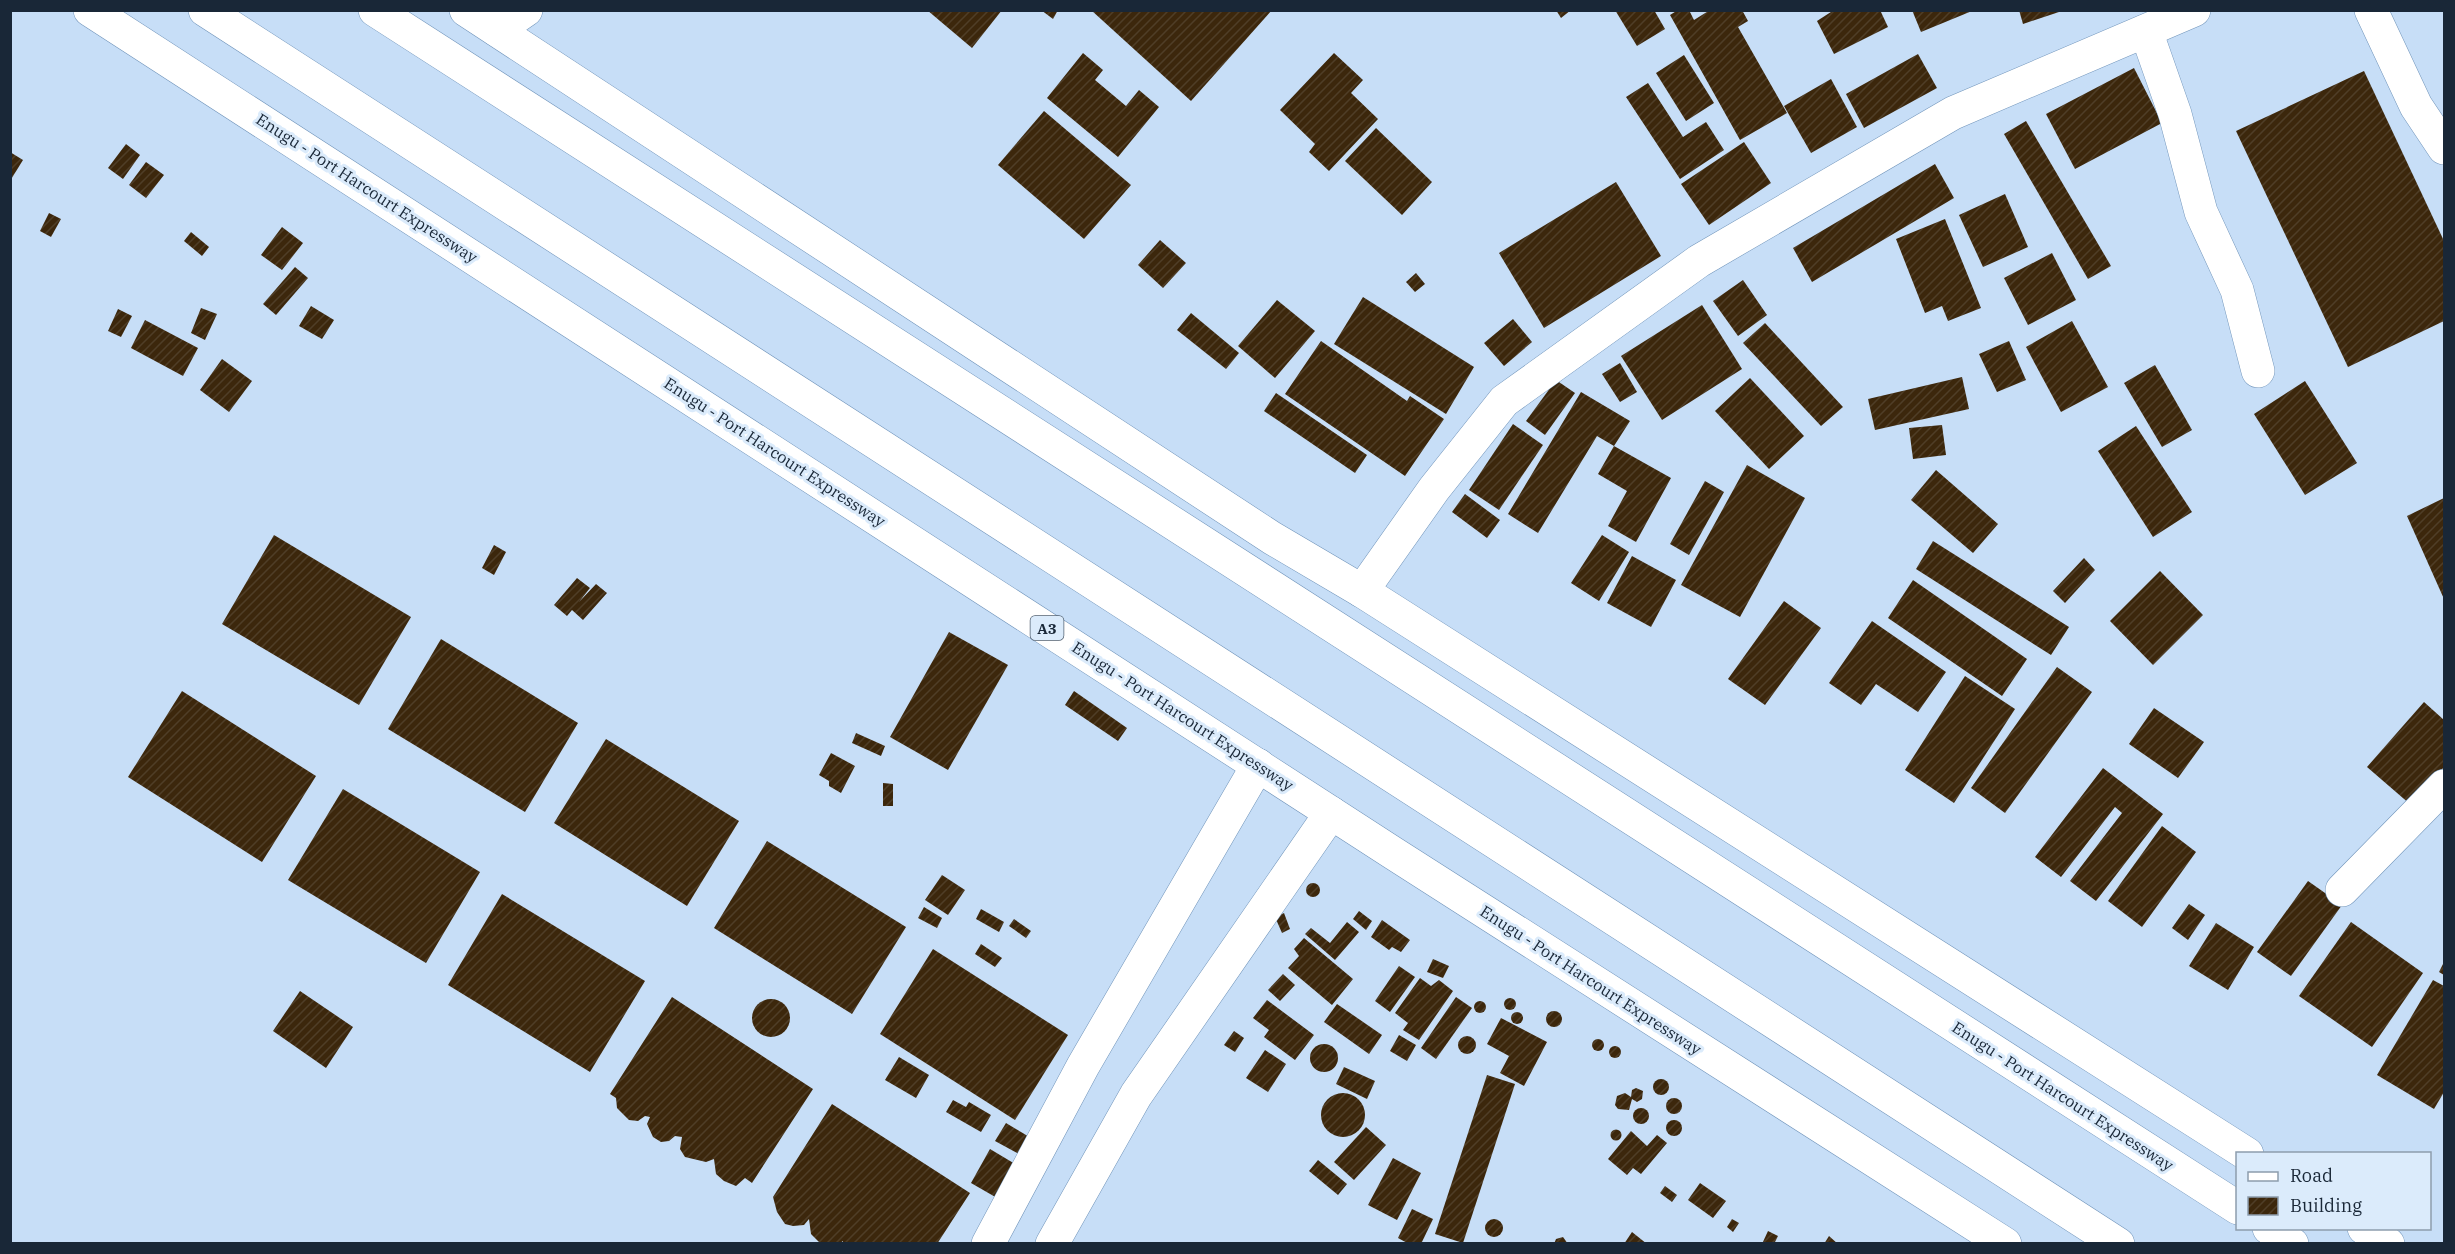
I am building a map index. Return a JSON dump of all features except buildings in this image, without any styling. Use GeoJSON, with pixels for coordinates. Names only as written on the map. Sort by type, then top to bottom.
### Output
{"type":"FeatureCollection","features":[{"type":"Feature","properties":{"kind":"main road","name":"Enugu - Port Harcourt Expressway"},"geometry":{"type":"LineString","coordinates":[[90,10],[1331,813],[2005,1244]]}},
{"type":"Feature","properties":{"kind":"main road"},"geometry":{"type":"LineString","coordinates":[[205,10],[2118,1244]]}},
{"type":"Feature","properties":{"kind":"main road","name":"Enugu - Port Harcourt Expressway"},"geometry":{"type":"LineString","coordinates":[[375,10],[2236,1207]]}},
{"type":"Feature","properties":{"kind":"main road"},"geometry":{"type":"LineString","coordinates":[[466,10],[1262,532],[1362,591],[2244,1152]]}},
{"type":"Feature","properties":{"kind":"main road"},"geometry":{"type":"LineString","coordinates":[[496,30],[526,10]]}},
{"type":"Feature","properties":{"kind":"main road"},"geometry":{"type":"LineString","coordinates":[[1362,591],[1434,489],[1504,401],[1689,268],[1953,113],[2194,10]]}},
{"type":"Feature","properties":{"kind":"main road"},"geometry":{"type":"LineString","coordinates":[[2371,10],[2416,106],[2445,148]]}},
{"type":"Feature","properties":{"kind":"main road"},"geometry":{"type":"LineString","coordinates":[[2146,31],[2175,114],[2200,213],[2237,290],[2258,372]]}},
{"type":"Feature","properties":{"kind":"main road"},"geometry":{"type":"LineString","coordinates":[[988,1244],[1083,1066],[1258,765]]}},
{"type":"Feature","properties":{"kind":"main road"},"geometry":{"type":"LineString","coordinates":[[2342,890],[2445,786]]}},
{"type":"Feature","properties":{"kind":"main road"},"geometry":{"type":"LineString","coordinates":[[1052,1244],[1136,1095],[1331,813]]}},
{"type":"Feature","properties":{"kind":"main road"},"geometry":{"type":"LineString","coordinates":[[2272,1230],[2292,1244]]}},
{"type":"Feature","properties":{"kind":"main road"},"geometry":{"type":"LineString","coordinates":[[2367,1230],[2388,1244]]}}]}
